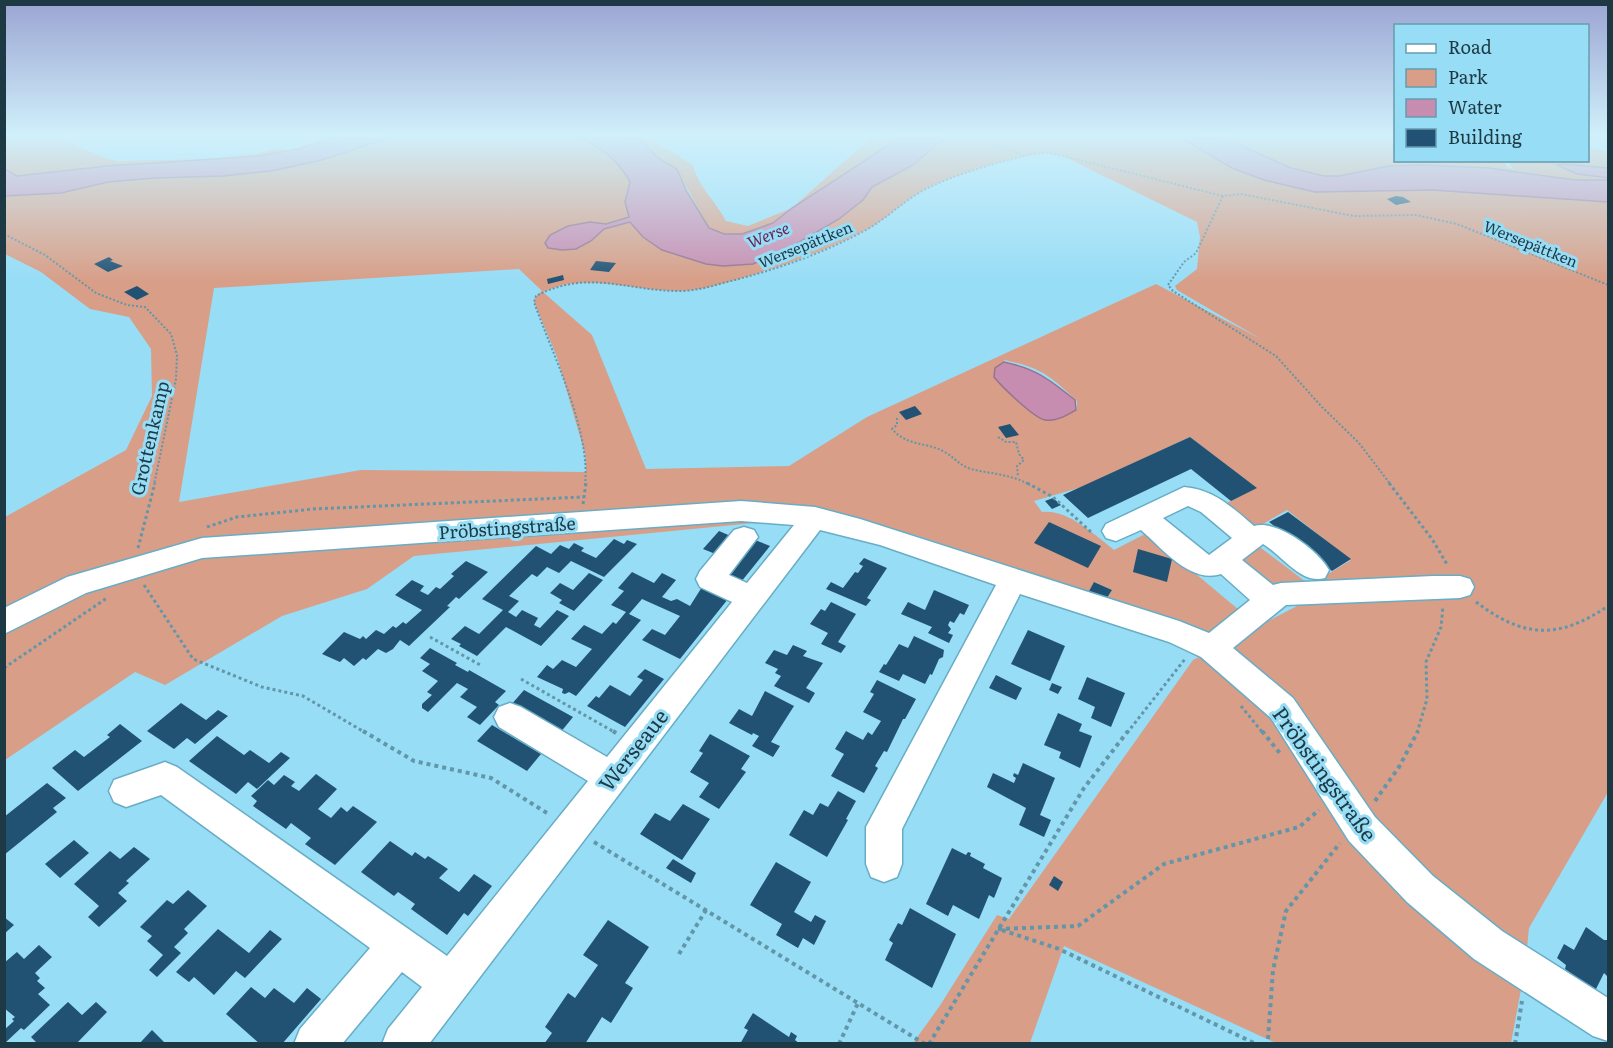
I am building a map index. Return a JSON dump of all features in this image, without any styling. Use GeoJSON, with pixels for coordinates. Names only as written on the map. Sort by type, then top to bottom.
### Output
{"type":"FeatureCollection","features":[{"type":"Feature","properties":{"kind":"street"},"geometry":{"type":"LineString","coordinates":[[1104,532],[1143,517],[1184,496],[1194,495],[1251,539]]}},
{"type":"Feature","properties":{"kind":"street","name":"Pröbstingstraße"},"geometry":{"type":"LineString","coordinates":[[4,622],[137,556],[581,510],[773,511],[815,517],[872,533],[1179,633],[1212,648],[1282,708],[1358,822],[1420,889],[1488,945],[1608,1021]]}},
{"type":"Feature","properties":{"kind":"street","name":"Werseaue"},"geometry":{"type":"LineString","coordinates":[[403,1044],[815,517]]}},
{"type":"Feature","properties":{"kind":"street"},"geometry":{"type":"LineString","coordinates":[[1143,517],[1202,565],[1212,567],[1251,539],[1263,534],[1273,538],[1315,570]]}},
{"type":"Feature","properties":{"kind":"street"},"geometry":{"type":"LineString","coordinates":[[744,537],[710,579],[750,598]]}},
{"type":"Feature","properties":{"kind":"street"},"geometry":{"type":"LineString","coordinates":[[1223,560],[1270,600]]}},
{"type":"Feature","properties":{"kind":"street"},"geometry":{"type":"LineString","coordinates":[[884,864],[884,827],[1013,580]]}},
{"type":"Feature","properties":{"kind":"street"},"geometry":{"type":"LineString","coordinates":[[1212,648],[1270,600],[1281,594],[1446,587]]}},
{"type":"Feature","properties":{"kind":"street"},"geometry":{"type":"LineString","coordinates":[[510,717],[611,777]]}},
{"type":"Feature","properties":{"kind":"street"},"geometry":{"type":"LineString","coordinates":[[126,791],[165,778],[451,983]]}},
{"type":"Feature","properties":{"kind":"street"},"geometry":{"type":"LineString","coordinates":[[315,1044],[399,945]]}},
{"type":"Feature","properties":{"kind":"path","name":"Wersepättken"},"geometry":{"type":"LineString","coordinates":[[581,510],[586,472],[585,454],[557,357],[537,312],[534,302],[536,296],[543,291],[584,281],[658,290],[688,291],[762,273],[786,266],[861,233],[928,187],[937,184]]}},
{"type":"Feature","properties":{"kind":"path","name":"Wersepättken"},"geometry":{"type":"LineString","coordinates":[[1175,184],[1223,196],[1241,194],[1354,216],[1416,215],[1433,218],[1457,224],[1608,285]]}},
{"type":"Feature","properties":{"kind":"path"},"geometry":{"type":"LineString","coordinates":[[1223,196],[1196,253],[1184,262],[1168,285],[1173,291],[1276,356],[1359,444],[1432,539],[1446,587],[1442,627],[1432,642],[1426,665],[1427,699],[1418,729],[1384,791],[1286,911],[1273,970],[1268,1039]]}},
{"type":"Feature","properties":{"kind":"path","name":"Grottenkamp"},"geometry":{"type":"LineString","coordinates":[[4,234],[30,246],[96,294],[124,306],[145,307],[174,339],[177,373],[172,409],[137,556]]}},
{"type":"Feature","properties":{"kind":"path"},"geometry":{"type":"LineString","coordinates":[[897,418],[897,425],[892,429],[899,437],[914,444],[942,450],[968,468],[1018,478],[1053,497],[1104,532]]}},
{"type":"Feature","properties":{"kind":"path"},"geometry":{"type":"LineString","coordinates":[[998,437],[1006,442],[1016,442],[1019,454],[1024,460],[1017,466],[1018,478]]}},
{"type":"Feature","properties":{"kind":"path"},"geometry":{"type":"LineString","coordinates":[[196,530],[237,517],[314,509],[581,510]]}},
{"type":"Feature","properties":{"kind":"path"},"geometry":{"type":"LineString","coordinates":[[150,542],[137,556],[138,576],[193,659],[262,687],[303,696],[414,761],[491,778],[927,1044],[1084,788],[1192,650],[1212,648]]}},
{"type":"Feature","properties":{"kind":"path"},"geometry":{"type":"LineString","coordinates":[[1446,587],[1497,619],[1516,628],[1537,633],[1588,622],[1608,606]]}},
{"type":"Feature","properties":{"kind":"path"},"geometry":{"type":"LineString","coordinates":[[4,668],[109,596]]}},
{"type":"Feature","properties":{"kind":"path"},"geometry":{"type":"LineString","coordinates":[[430,637],[482,666]]}},
{"type":"Feature","properties":{"kind":"path"},"geometry":{"type":"LineString","coordinates":[[521,679],[636,745]]}},
{"type":"Feature","properties":{"kind":"path"},"geometry":{"type":"LineString","coordinates":[[998,929],[1078,926],[1164,864],[1299,827],[1323,807]]}},
{"type":"Feature","properties":{"kind":"path"},"geometry":{"type":"LineString","coordinates":[[679,954],[706,910]]}},
{"type":"Feature","properties":{"kind":"path"},"geometry":{"type":"LineString","coordinates":[[998,929],[1059,949],[1256,1044]]}},
{"type":"Feature","properties":{"kind":"path"},"geometry":{"type":"LineString","coordinates":[[1515,1044],[1526,969]]}},
{"type":"Feature","properties":{"kind":"path"},"geometry":{"type":"LineString","coordinates":[[839,1044],[858,1003]]}},
{"type":"Feature","properties":{"kind":"green space"},"geometry":{"type":"Polygon","coordinates":[[[100,184],[629,184],[626,194],[630,218],[606,224],[590,222],[591,241],[604,229],[630,222],[643,237],[662,250],[683,256],[753,264],[791,247],[839,219],[863,200],[872,187],[878,184],[938,184],[918,193],[877,223],[844,241],[787,264],[729,282],[709,287],[667,291],[604,283],[583,283],[563,285],[543,292],[592,335],[646,469],[789,466],[867,417],[1156,284],[1261,339],[1177,290],[1175,286],[1197,269],[1200,237],[1197,222],[1120,184],[1281,184],[1315,192],[1433,190],[1608,202],[1608,792],[1529,928],[1525,968],[1511,1043],[1276,1043],[1064,946],[1030,1043],[913,1043],[939,1007],[997,915],[1009,919],[1193,660],[1303,603],[1269,604],[1242,569],[1241,552],[1253,542],[1310,585],[1351,560],[1287,510],[1249,532],[1219,507],[1256,488],[1190,437],[1082,487],[1034,501],[1042,512],[1061,514],[1070,518],[1114,550],[1147,533],[1239,610],[1209,636],[1105,601],[1112,590],[1095,582],[1088,593],[918,536],[847,518],[785,520],[414,556],[367,589],[282,616],[165,685],[135,672],[5,760],[5,517],[126,450],[152,396],[151,349],[129,317],[90,309],[41,272],[5,254],[5,196],[61,193],[100,184]],[[519,269],[214,288],[179,502],[361,470],[586,472],[585,454],[557,357],[534,302],[536,296],[542,291],[519,269]],[[1004,360],[995,368],[1056,420],[1077,410],[1077,401],[1044,374],[1028,366],[1004,360]]]}},
{"type":"Feature","properties":{"kind":"green space"},"geometry":{"type":"Polygon","coordinates":[[[685,184],[701,184],[726,221],[748,226],[792,208],[773,223],[742,234],[724,234],[709,228],[685,184]]]}},
{"type":"Feature","properties":{"kind":"green space"},"geometry":{"type":"Polygon","coordinates":[[[819,184],[829,184],[792,208],[819,184]]]}},
{"type":"Feature","properties":{"kind":"water"},"geometry":{"type":"Polygon","coordinates":[[[5,184],[100,184],[61,193],[5,196],[5,184]]]}},
{"type":"Feature","properties":{"kind":"water","name":"Werse"},"geometry":{"type":"Polygon","coordinates":[[[630,184],[683,184],[709,228],[724,234],[742,234],[773,223],[829,184],[878,184],[872,187],[863,200],[839,219],[791,247],[753,264],[723,266],[706,264],[662,250],[643,237],[630,222],[604,229],[591,241],[576,249],[548,248],[545,243],[550,235],[568,226],[590,222],[606,224],[629,217],[625,202],[630,184]]]}},
{"type":"Feature","properties":{"kind":"water"},"geometry":{"type":"Polygon","coordinates":[[[1281,184],[1608,184],[1608,202],[1433,190],[1315,192],[1281,184]]]}},
{"type":"Feature","properties":{"kind":"water"},"geometry":{"type":"Polygon","coordinates":[[[1004,362],[1026,368],[1050,381],[1075,400],[1076,410],[1053,420],[1045,420],[1034,414],[994,377],[995,368],[1004,362]]]}},
{"type":"Feature","properties":{"kind":"building"},"geometry":{"type":"Polygon","coordinates":[[[1396,196],[1411,202],[1396,205],[1387,199],[1396,196]]]}},
{"type":"Feature","properties":{"kind":"building"},"geometry":{"type":"Polygon","coordinates":[[[109,257],[113,260],[110,261],[123,266],[108,272],[94,264],[109,257]]]}},
{"type":"Feature","properties":{"kind":"building"},"geometry":{"type":"Polygon","coordinates":[[[596,261],[616,263],[609,272],[590,270],[596,261]]]}},
{"type":"Feature","properties":{"kind":"building"},"geometry":{"type":"Polygon","coordinates":[[[563,275],[564,280],[548,284],[547,279],[563,275]]]}},
{"type":"Feature","properties":{"kind":"building"},"geometry":{"type":"Polygon","coordinates":[[[137,286],[149,294],[137,300],[124,292],[137,286]]]}},
{"type":"Feature","properties":{"kind":"building"},"geometry":{"type":"Polygon","coordinates":[[[915,406],[922,414],[906,420],[899,412],[915,406]]]}},
{"type":"Feature","properties":{"kind":"building"},"geometry":{"type":"Polygon","coordinates":[[[1010,424],[1019,435],[1006,438],[998,427],[1010,424]]]}},
{"type":"Feature","properties":{"kind":"building"},"geometry":{"type":"Polygon","coordinates":[[[1190,437],[1257,488],[1231,501],[1191,469],[1088,518],[1063,495],[1190,437]]]}},
{"type":"Feature","properties":{"kind":"building"},"geometry":{"type":"Polygon","coordinates":[[[1053,498],[1061,505],[1052,509],[1045,501],[1053,498]]]}},
{"type":"Feature","properties":{"kind":"building"},"geometry":{"type":"Polygon","coordinates":[[[1288,512],[1351,559],[1332,571],[1269,522],[1288,512]]]}},
{"type":"Feature","properties":{"kind":"building"},"geometry":{"type":"Polygon","coordinates":[[[1049,522],[1101,546],[1088,568],[1034,543],[1049,522]]]}},
{"type":"Feature","properties":{"kind":"building"},"geometry":{"type":"Polygon","coordinates":[[[719,531],[733,537],[718,555],[703,549],[719,531]]]}},
{"type":"Feature","properties":{"kind":"building"},"geometry":{"type":"Polygon","coordinates":[[[614,539],[624,544],[627,540],[637,544],[604,577],[571,561],[559,573],[547,567],[537,577],[532,574],[509,596],[519,601],[508,612],[516,617],[522,610],[538,618],[534,625],[540,628],[557,610],[569,616],[541,646],[506,627],[477,656],[451,639],[465,626],[479,634],[503,610],[482,599],[536,546],[551,554],[560,545],[569,549],[574,543],[584,548],[581,551],[596,558],[614,539]]]}},
{"type":"Feature","properties":{"kind":"building"},"geometry":{"type":"Polygon","coordinates":[[[755,540],[770,546],[741,582],[726,576],[755,540]]]}},
{"type":"Feature","properties":{"kind":"building"},"geometry":{"type":"Polygon","coordinates":[[[1138,549],[1172,559],[1167,582],[1133,572],[1138,549]]]}},
{"type":"Feature","properties":{"kind":"building"},"geometry":{"type":"Polygon","coordinates":[[[864,558],[887,568],[867,598],[871,600],[866,606],[826,589],[831,582],[843,588],[855,572],[858,573],[863,566],[859,564],[864,558]]]}},
{"type":"Feature","properties":{"kind":"building"},"geometry":{"type":"Polygon","coordinates":[[[466,561],[488,572],[459,599],[456,597],[447,606],[450,607],[409,646],[400,640],[393,649],[386,653],[378,649],[366,660],[363,658],[354,666],[344,658],[340,662],[322,654],[344,632],[360,639],[363,636],[366,639],[376,630],[384,634],[393,626],[396,628],[403,622],[406,624],[422,610],[395,595],[412,580],[424,586],[420,591],[428,595],[436,587],[440,589],[454,576],[451,574],[466,561]]]}},
{"type":"Feature","properties":{"kind":"building"},"geometry":{"type":"Polygon","coordinates":[[[632,572],[654,583],[662,573],[676,580],[662,597],[671,601],[677,599],[690,606],[702,587],[728,599],[680,659],[642,640],[652,629],[665,635],[680,616],[642,599],[629,614],[641,620],[576,696],[569,692],[562,693],[563,689],[537,677],[547,665],[553,669],[562,660],[576,667],[592,649],[571,639],[584,625],[602,634],[613,622],[616,624],[626,612],[611,605],[624,591],[618,588],[632,572]]]}},
{"type":"Feature","properties":{"kind":"building"},"geometry":{"type":"Polygon","coordinates":[[[589,573],[603,580],[574,611],[559,603],[562,600],[550,593],[560,583],[573,590],[589,573]]]}},
{"type":"Feature","properties":{"kind":"building"},"geometry":{"type":"Polygon","coordinates":[[[1094,582],[1112,590],[1105,601],[1088,593],[1094,582]]]}},
{"type":"Feature","properties":{"kind":"building"},"geometry":{"type":"Polygon","coordinates":[[[934,590],[969,605],[964,615],[960,613],[954,623],[950,621],[948,625],[951,629],[948,633],[953,635],[949,643],[928,633],[932,627],[901,614],[908,602],[925,610],[934,590]]]}},
{"type":"Feature","properties":{"kind":"building"},"geometry":{"type":"Polygon","coordinates":[[[831,602],[856,614],[838,642],[846,646],[841,653],[821,644],[828,633],[810,624],[821,609],[825,611],[831,602]]]}},
{"type":"Feature","properties":{"kind":"building"},"geometry":{"type":"Polygon","coordinates":[[[1028,630],[1065,646],[1050,681],[1011,664],[1028,630]]]}},
{"type":"Feature","properties":{"kind":"building"},"geometry":{"type":"Polygon","coordinates":[[[914,636],[944,650],[943,657],[939,659],[925,684],[903,674],[899,681],[879,672],[899,644],[908,648],[914,636]]]}},
{"type":"Feature","properties":{"kind":"building"},"geometry":{"type":"Polygon","coordinates":[[[793,645],[807,651],[803,656],[823,663],[806,688],[815,693],[809,703],[774,686],[781,676],[775,673],[778,669],[765,663],[774,650],[787,655],[793,645]]]}},
{"type":"Feature","properties":{"kind":"building"},"geometry":{"type":"Polygon","coordinates":[[[430,648],[457,663],[455,665],[468,672],[469,670],[506,691],[495,702],[499,705],[480,725],[467,717],[477,707],[460,697],[468,689],[457,683],[428,712],[422,708],[422,704],[432,695],[427,692],[438,681],[422,671],[430,664],[420,658],[430,648]]]}},
{"type":"Feature","properties":{"kind":"building"},"geometry":{"type":"Polygon","coordinates":[[[645,669],[664,679],[625,727],[587,706],[596,696],[599,698],[610,685],[630,696],[643,680],[637,677],[645,669]]]}},
{"type":"Feature","properties":{"kind":"building"},"geometry":{"type":"Polygon","coordinates":[[[996,675],[1022,688],[1016,700],[989,688],[996,675]]]}},
{"type":"Feature","properties":{"kind":"building"},"geometry":{"type":"Polygon","coordinates":[[[1087,677],[1125,693],[1111,727],[1091,718],[1095,707],[1078,699],[1087,677]]]}},
{"type":"Feature","properties":{"kind":"building"},"geometry":{"type":"Polygon","coordinates":[[[877,680],[916,699],[903,719],[887,752],[884,751],[875,766],[878,768],[864,793],[831,776],[844,754],[835,749],[846,731],[863,740],[868,732],[872,735],[881,721],[863,712],[874,694],[870,692],[877,680]]]}},
{"type":"Feature","properties":{"kind":"building"},"geometry":{"type":"Polygon","coordinates":[[[1052,683],[1062,687],[1058,694],[1049,690],[1052,683]]]}},
{"type":"Feature","properties":{"kind":"building"},"geometry":{"type":"Polygon","coordinates":[[[524,690],[573,717],[560,733],[511,705],[524,690]]]}},
{"type":"Feature","properties":{"kind":"building"},"geometry":{"type":"Polygon","coordinates":[[[765,691],[794,706],[771,742],[780,746],[773,757],[752,746],[759,736],[753,733],[752,735],[729,723],[739,709],[752,716],[765,691]]]}},
{"type":"Feature","properties":{"kind":"building"},"geometry":{"type":"Polygon","coordinates":[[[181,703],[206,720],[218,710],[228,716],[195,744],[187,738],[174,749],[147,731],[181,703]]]}},
{"type":"Feature","properties":{"kind":"building"},"geometry":{"type":"Polygon","coordinates":[[[1058,713],[1082,724],[1079,731],[1092,736],[1080,768],[1059,758],[1061,752],[1044,745],[1058,713]]]}},
{"type":"Feature","properties":{"kind":"building"},"geometry":{"type":"Polygon","coordinates":[[[120,724],[142,741],[78,791],[52,768],[75,750],[84,757],[110,737],[107,735],[120,724]]]}},
{"type":"Feature","properties":{"kind":"building"},"geometry":{"type":"Polygon","coordinates":[[[492,725],[541,754],[527,771],[477,741],[492,725]]]}},
{"type":"Feature","properties":{"kind":"building"},"geometry":{"type":"Polygon","coordinates":[[[710,734],[750,756],[741,769],[746,772],[719,809],[699,797],[709,783],[690,772],[703,753],[699,751],[710,734]]]}},
{"type":"Feature","properties":{"kind":"building"},"geometry":{"type":"Polygon","coordinates":[[[217,736],[244,755],[250,750],[269,763],[281,752],[290,758],[257,789],[248,782],[236,794],[189,761],[217,736]]]}},
{"type":"Feature","properties":{"kind":"building"},"geometry":{"type":"Polygon","coordinates":[[[1023,763],[1055,778],[1040,815],[1051,820],[1044,837],[1019,825],[1026,808],[987,787],[993,773],[1014,783],[1016,778],[1013,776],[1014,773],[1018,775],[1023,763]]]}},
{"type":"Feature","properties":{"kind":"building"},"geometry":{"type":"Polygon","coordinates":[[[316,774],[337,789],[318,809],[331,818],[341,807],[347,812],[353,806],[377,822],[335,865],[305,844],[311,838],[291,823],[286,829],[253,806],[257,801],[251,796],[268,780],[274,785],[284,775],[295,782],[291,786],[299,791],[316,774]]]}},
{"type":"Feature","properties":{"kind":"building"},"geometry":{"type":"Polygon","coordinates":[[[47,783],[66,798],[53,808],[57,812],[4,855],[4,817],[47,783]]]}},
{"type":"Feature","properties":{"kind":"building"},"geometry":{"type":"Polygon","coordinates":[[[838,791],[856,801],[827,857],[789,835],[804,810],[813,815],[820,803],[828,807],[838,791]]]}},
{"type":"Feature","properties":{"kind":"building"},"geometry":{"type":"Polygon","coordinates":[[[683,804],[710,819],[682,860],[640,834],[655,813],[670,821],[683,804]]]}},
{"type":"Feature","properties":{"kind":"building"},"geometry":{"type":"Polygon","coordinates":[[[74,840],[89,853],[60,878],[45,864],[74,840]]]}},
{"type":"Feature","properties":{"kind":"building"},"geometry":{"type":"Polygon","coordinates":[[[390,841],[412,856],[415,852],[425,859],[428,856],[448,869],[439,878],[459,892],[474,874],[492,886],[468,916],[464,913],[447,935],[411,909],[415,904],[398,892],[394,896],[361,872],[390,841]]]}},
{"type":"Feature","properties":{"kind":"building"},"geometry":{"type":"Polygon","coordinates":[[[134,847],[150,859],[126,881],[129,883],[118,893],[127,901],[99,927],[88,917],[99,906],[74,884],[110,851],[120,859],[134,847]]]}},
{"type":"Feature","properties":{"kind":"building"},"geometry":{"type":"Polygon","coordinates":[[[952,848],[966,855],[968,852],[971,853],[970,856],[985,864],[983,868],[1002,878],[994,898],[989,895],[979,919],[953,905],[948,916],[926,904],[952,848]]]}},
{"type":"Feature","properties":{"kind":"building"},"geometry":{"type":"Polygon","coordinates":[[[673,859],[696,873],[691,883],[666,868],[673,859]]]}},
{"type":"Feature","properties":{"kind":"building"},"geometry":{"type":"Polygon","coordinates":[[[776,862],[811,882],[794,912],[811,922],[815,915],[826,921],[814,945],[803,938],[798,948],[776,935],[782,924],[750,905],[776,862]]]}},
{"type":"Feature","properties":{"kind":"building"},"geometry":{"type":"Polygon","coordinates":[[[1054,876],[1063,882],[1058,891],[1049,885],[1054,876]]]}},
{"type":"Feature","properties":{"kind":"building"},"geometry":{"type":"Polygon","coordinates":[[[188,890],[207,906],[184,929],[188,933],[174,947],[181,953],[157,977],[149,970],[163,955],[147,941],[152,936],[140,927],[167,900],[173,904],[188,890]]]}},
{"type":"Feature","properties":{"kind":"building"},"geometry":{"type":"Polygon","coordinates":[[[910,908],[956,934],[932,988],[885,960],[893,943],[889,940],[898,923],[902,925],[910,908]]]}},
{"type":"Feature","properties":{"kind":"building"},"geometry":{"type":"Polygon","coordinates":[[[4,917],[14,925],[4,934],[4,917]]]}},
{"type":"Feature","properties":{"kind":"building"},"geometry":{"type":"Polygon","coordinates":[[[608,920],[649,947],[625,983],[633,988],[611,1023],[602,1017],[585,1044],[544,1044],[552,1033],[545,1027],[568,993],[575,998],[598,965],[583,955],[608,920]]]}},
{"type":"Feature","properties":{"kind":"building"},"geometry":{"type":"Polygon","coordinates":[[[1586,927],[1604,940],[1608,940],[1608,977],[1604,973],[1595,991],[1565,969],[1566,965],[1557,958],[1564,944],[1574,950],[1586,927]]]}},
{"type":"Feature","properties":{"kind":"building"},"geometry":{"type":"Polygon","coordinates":[[[218,929],[249,953],[270,930],[282,939],[245,978],[236,971],[214,995],[194,977],[189,982],[176,972],[218,929]]]}},
{"type":"Feature","properties":{"kind":"building"},"geometry":{"type":"Polygon","coordinates":[[[39,945],[52,957],[35,973],[40,978],[37,981],[45,988],[38,994],[50,1005],[24,1030],[21,1028],[4,1044],[4,1030],[14,1021],[12,1019],[15,1017],[4,1008],[4,963],[17,952],[24,959],[39,945]]]}},
{"type":"Feature","properties":{"kind":"building"},"geometry":{"type":"Polygon","coordinates":[[[251,987],[265,998],[274,988],[294,1003],[307,988],[321,999],[282,1044],[260,1044],[226,1014],[251,987]]]}},
{"type":"Feature","properties":{"kind":"building"},"geometry":{"type":"Polygon","coordinates":[[[68,1002],[82,1015],[96,1002],[107,1012],[76,1044],[38,1044],[31,1037],[68,1002]]]}},
{"type":"Feature","properties":{"kind":"building"},"geometry":{"type":"Polygon","coordinates":[[[753,1013],[789,1037],[791,1032],[797,1036],[795,1040],[800,1044],[740,1044],[748,1030],[744,1028],[753,1013]]]}},
{"type":"Feature","properties":{"kind":"building"},"geometry":{"type":"Polygon","coordinates":[[[152,1030],[166,1044],[139,1044],[152,1030]]]}}]}
